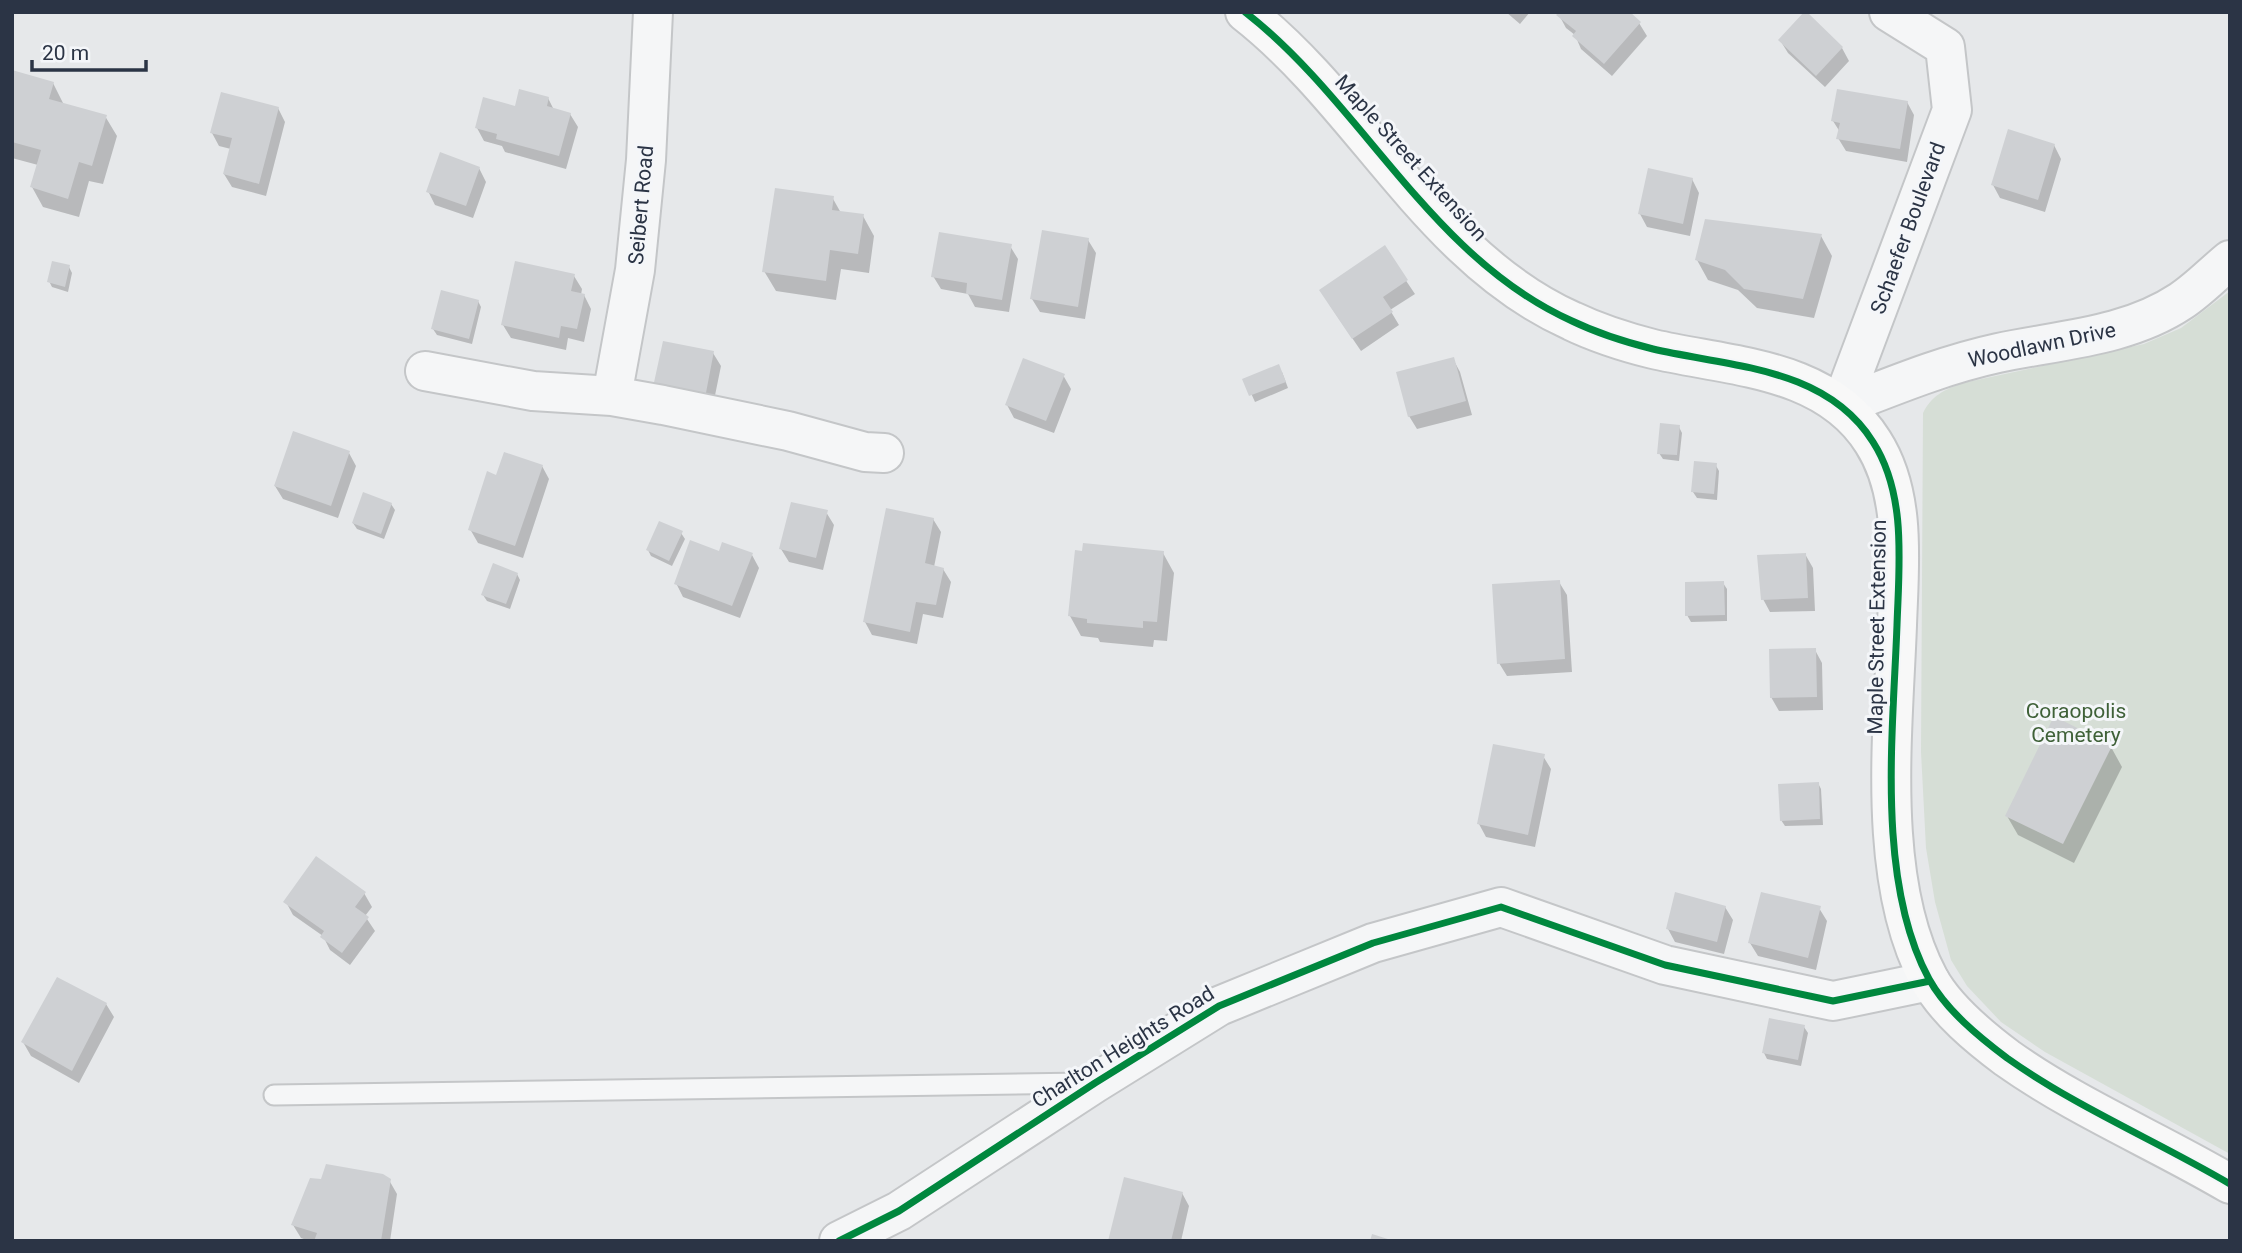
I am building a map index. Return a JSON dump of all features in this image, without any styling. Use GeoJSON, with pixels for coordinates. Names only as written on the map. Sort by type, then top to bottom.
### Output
{"type":"FeatureCollection","features":[{"type":"Feature","properties":{"kind":"street","name":"Seibert Road"},"geometry":{"type":"LineString","coordinates":[[612,396],[635,270],[646,160],[653,12]]}},
{"type":"Feature","properties":{"kind":"street","name":"Maple Street Extension"},"geometry":{"type":"LineString","coordinates":[[1245,12],[1304,65],[1429,209],[1463,244],[1497,276],[1533,301],[1570,321],[1649,348],[1780,374],[1814,388],[1861,423],[1877,446],[1888,474],[1896,511],[1899,554],[1892,819],[1896,865],[1904,906],[1915,945],[1930,981],[1978,1035],[2007,1058],[2044,1082],[2230,1184]]}},
{"type":"Feature","properties":{"kind":"street","name":"Schaefer Boulevard"},"geometry":{"type":"LineString","coordinates":[[1841,406],[1952,110],[1945,47],[1889,12]]}},
{"type":"Feature","properties":{"kind":"street","name":"Woodlawn Drive"},"geometry":{"type":"LineString","coordinates":[[1841,406],[1935,369],[2134,324],[2181,301],[2230,260]]}},
{"type":"Feature","properties":{"kind":"street"},"geometry":{"type":"LineString","coordinates":[[425,371],[533,391],[612,396],[788,431],[865,452],[884,453]]}},
{"type":"Feature","properties":{"kind":"street","name":"Charlton Heights Road"},"geometry":{"type":"LineString","coordinates":[[839,1241],[899,1211],[1219,1006],[1373,943],[1501,907],[1665,965],[1833,1001],[1930,981]]}},
{"type":"Feature","properties":{"kind":"lane"},"geometry":{"type":"LineString","coordinates":[[274,1095],[1095,1083]]}},
{"type":"Feature","properties":{"kind":"green space","name":"Coraopolis Cemetery"},"geometry":{"type":"Polygon","coordinates":[[[2230,291],[2230,1154],[2045,1052],[2001,1022],[1967,986],[1951,960],[1935,902],[1926,848],[1921,752],[1923,413],[1930,402],[1939,394],[1963,383],[2144,344],[2181,328],[2230,291]]]}},
{"type":"Feature","properties":{"kind":"building"},"geometry":{"type":"Polygon","coordinates":[[[1559,12],[1630,12],[1641,22],[1604,64],[1572,36],[1576,31],[1556,15],[1559,12]]]}},
{"type":"Feature","properties":{"kind":"building"},"geometry":{"type":"Polygon","coordinates":[[[1804,12],[1843,47],[1816,76],[1778,40],[1804,12]]]}},
{"type":"Feature","properties":{"kind":"building"},"geometry":{"type":"Polygon","coordinates":[[[12,70],[54,82],[49,99],[107,115],[92,166],[79,162],[68,199],[30,187],[41,150],[12,142],[12,70]]]}},
{"type":"Feature","properties":{"kind":"building"},"geometry":{"type":"Polygon","coordinates":[[[519,89],[549,97],[547,106],[571,113],[559,156],[496,139],[497,134],[475,128],[483,97],[515,106],[519,89]]]}},
{"type":"Feature","properties":{"kind":"building"},"geometry":{"type":"Polygon","coordinates":[[[1837,89],[1908,101],[1900,149],[1836,139],[1840,123],[1831,121],[1837,89]]]}},
{"type":"Feature","properties":{"kind":"building"},"geometry":{"type":"Polygon","coordinates":[[[221,92],[279,107],[259,184],[223,174],[232,138],[210,133],[221,92]]]}},
{"type":"Feature","properties":{"kind":"building"},"geometry":{"type":"Polygon","coordinates":[[[2008,129],[2055,144],[2038,200],[1991,185],[2008,129]]]}},
{"type":"Feature","properties":{"kind":"building"},"geometry":{"type":"Polygon","coordinates":[[[440,152],[480,167],[466,206],[426,192],[440,152]]]}},
{"type":"Feature","properties":{"kind":"building"},"geometry":{"type":"Polygon","coordinates":[[[1648,168],[1693,178],[1683,224],[1638,214],[1648,168]]]}},
{"type":"Feature","properties":{"kind":"building"},"geometry":{"type":"Polygon","coordinates":[[[775,188],[834,196],[832,210],[864,214],[858,254],[830,250],[826,281],[762,272],[775,188]]]}},
{"type":"Feature","properties":{"kind":"building"},"geometry":{"type":"Polygon","coordinates":[[[1705,219],[1822,234],[1803,299],[1744,289],[1725,270],[1695,260],[1705,219]]]}},
{"type":"Feature","properties":{"kind":"building"},"geometry":{"type":"Polygon","coordinates":[[[1042,230],[1089,238],[1078,307],[1030,299],[1042,230]]]}},
{"type":"Feature","properties":{"kind":"building"},"geometry":{"type":"Polygon","coordinates":[[[939,232],[1012,244],[1002,300],[966,294],[967,283],[931,277],[939,232]]]}},
{"type":"Feature","properties":{"kind":"building"},"geometry":{"type":"Polygon","coordinates":[[[1385,245],[1408,280],[1383,297],[1393,312],[1352,339],[1319,290],[1385,245]]]}},
{"type":"Feature","properties":{"kind":"building"},"geometry":{"type":"Polygon","coordinates":[[[52,261],[70,265],[65,287],[47,282],[52,261]]]}},
{"type":"Feature","properties":{"kind":"building"},"geometry":{"type":"Polygon","coordinates":[[[515,261],[575,274],[571,291],[585,294],[577,329],[561,326],[559,338],[501,325],[515,261]]]}},
{"type":"Feature","properties":{"kind":"building"},"geometry":{"type":"Polygon","coordinates":[[[441,290],[479,300],[469,339],[431,329],[441,290]]]}},
{"type":"Feature","properties":{"kind":"building"},"geometry":{"type":"Polygon","coordinates":[[[663,341],[714,351],[705,398],[653,387],[663,341]]]}},
{"type":"Feature","properties":{"kind":"building"},"geometry":{"type":"Polygon","coordinates":[[[1454,357],[1466,401],[1408,417],[1396,372],[1454,357]]]}},
{"type":"Feature","properties":{"kind":"building"},"geometry":{"type":"Polygon","coordinates":[[[1023,358],[1065,374],[1046,421],[1005,405],[1023,358]]]}},
{"type":"Feature","properties":{"kind":"building"},"geometry":{"type":"Polygon","coordinates":[[[1279,364],[1286,382],[1249,396],[1242,379],[1279,364]]]}},
{"type":"Feature","properties":{"kind":"building"},"geometry":{"type":"Polygon","coordinates":[[[1660,423],[1680,425],[1677,455],[1657,454],[1660,423]]]}},
{"type":"Feature","properties":{"kind":"building"},"geometry":{"type":"Polygon","coordinates":[[[293,431],[350,451],[331,506],[274,486],[293,431]]]}},
{"type":"Feature","properties":{"kind":"building"},"geometry":{"type":"Polygon","coordinates":[[[504,452],[543,465],[515,546],[468,530],[487,471],[496,475],[504,452]]]}},
{"type":"Feature","properties":{"kind":"building"},"geometry":{"type":"Polygon","coordinates":[[[1694,461],[1717,463],[1714,494],[1691,492],[1694,461]]]}},
{"type":"Feature","properties":{"kind":"building"},"geometry":{"type":"Polygon","coordinates":[[[363,492],[392,503],[381,534],[352,523],[363,492]]]}},
{"type":"Feature","properties":{"kind":"building"},"geometry":{"type":"Polygon","coordinates":[[[791,502],[828,510],[816,558],[779,549],[791,502]]]}},
{"type":"Feature","properties":{"kind":"building"},"geometry":{"type":"Polygon","coordinates":[[[886,508],[934,518],[925,563],[944,568],[936,605],[916,602],[910,632],[863,622],[886,508]]]}},
{"type":"Feature","properties":{"kind":"building"},"geometry":{"type":"Polygon","coordinates":[[[659,521],[683,531],[669,561],[646,550],[659,521]]]}},
{"type":"Feature","properties":{"kind":"building"},"geometry":{"type":"Polygon","coordinates":[[[690,540],[719,551],[722,542],[753,553],[732,606],[674,584],[690,540]]]}},
{"type":"Feature","properties":{"kind":"building"},"geometry":{"type":"Polygon","coordinates":[[[1083,543],[1164,551],[1157,622],[1143,621],[1143,628],[1087,623],[1087,619],[1068,616],[1075,550],[1082,551],[1083,543]]]}},
{"type":"Feature","properties":{"kind":"building"},"geometry":{"type":"Polygon","coordinates":[[[1806,553],[1808,598],[1761,600],[1757,555],[1806,553]]]}},
{"type":"Feature","properties":{"kind":"building"},"geometry":{"type":"Polygon","coordinates":[[[493,563],[518,573],[506,604],[481,595],[493,563]]]}},
{"type":"Feature","properties":{"kind":"building"},"geometry":{"type":"Polygon","coordinates":[[[1560,580],[1565,659],[1497,664],[1492,584],[1560,580]]]}},
{"type":"Feature","properties":{"kind":"building"},"geometry":{"type":"Polygon","coordinates":[[[1724,581],[1725,615],[1685,616],[1685,582],[1724,581]]]}},
{"type":"Feature","properties":{"kind":"building"},"geometry":{"type":"Polygon","coordinates":[[[1816,648],[1817,697],[1770,698],[1769,649],[1816,648]]]}},
{"type":"Feature","properties":{"kind":"building"},"geometry":{"type":"Polygon","coordinates":[[[2054,716],[2112,746],[2063,844],[2005,816],[2054,716]]]}},
{"type":"Feature","properties":{"kind":"building"},"geometry":{"type":"Polygon","coordinates":[[[1493,744],[1545,754],[1528,835],[1477,824],[1493,744]]]}},
{"type":"Feature","properties":{"kind":"building"},"geometry":{"type":"Polygon","coordinates":[[[1819,782],[1820,819],[1780,821],[1778,784],[1819,782]]]}},
{"type":"Feature","properties":{"kind":"building"},"geometry":{"type":"Polygon","coordinates":[[[316,856],[366,892],[355,907],[369,917],[342,953],[320,937],[324,931],[283,902],[316,856]]]}},
{"type":"Feature","properties":{"kind":"building"},"geometry":{"type":"Polygon","coordinates":[[[1675,892],[1726,906],[1717,942],[1666,929],[1675,892]]]}},
{"type":"Feature","properties":{"kind":"building"},"geometry":{"type":"Polygon","coordinates":[[[1761,892],[1821,906],[1808,958],[1748,943],[1761,892]]]}},
{"type":"Feature","properties":{"kind":"building"},"geometry":{"type":"Polygon","coordinates":[[[57,977],[107,1003],[72,1071],[21,1042],[57,977]]]}},
{"type":"Feature","properties":{"kind":"building"},"geometry":{"type":"Polygon","coordinates":[[[1769,1018],[1805,1025],[1798,1060],[1762,1053],[1769,1018]]]}},
{"type":"Feature","properties":{"kind":"building"},"geometry":{"type":"Polygon","coordinates":[[[326,1164],[383,1174],[391,1179],[381,1241],[314,1241],[317,1233],[291,1225],[310,1178],[321,1179],[326,1164]]]}},
{"type":"Feature","properties":{"kind":"building"},"geometry":{"type":"Polygon","coordinates":[[[1124,1177],[1183,1192],[1171,1241],[1108,1241],[1124,1177]]]}},
{"type":"Feature","properties":{"kind":"building"},"geometry":{"type":"Polygon","coordinates":[[[1372,1234],[1391,1240],[1370,1241],[1372,1234]]]}},
{"type":"Feature","properties":{"kind":"cycle path"},"geometry":{"type":"LineString","coordinates":[[1245,12],[1287,49],[1326,90],[1438,220],[1478,259],[1522,293],[1572,321],[1622,340],[1775,374],[1803,384],[1830,398],[1853,417],[1873,442],[1884,463],[1896,507],[1899,579],[1891,759],[1895,853],[1901,898],[1912,940],[1929,979],[1954,1012],[1974,1032],[2033,1076],[2230,1184]]}},
{"type":"Feature","properties":{"kind":"cycle path"},"geometry":{"type":"LineString","coordinates":[[839,1241],[899,1211],[1219,1006],[1373,943],[1501,907],[1665,965],[1833,1001],[1930,981]]}}]}
